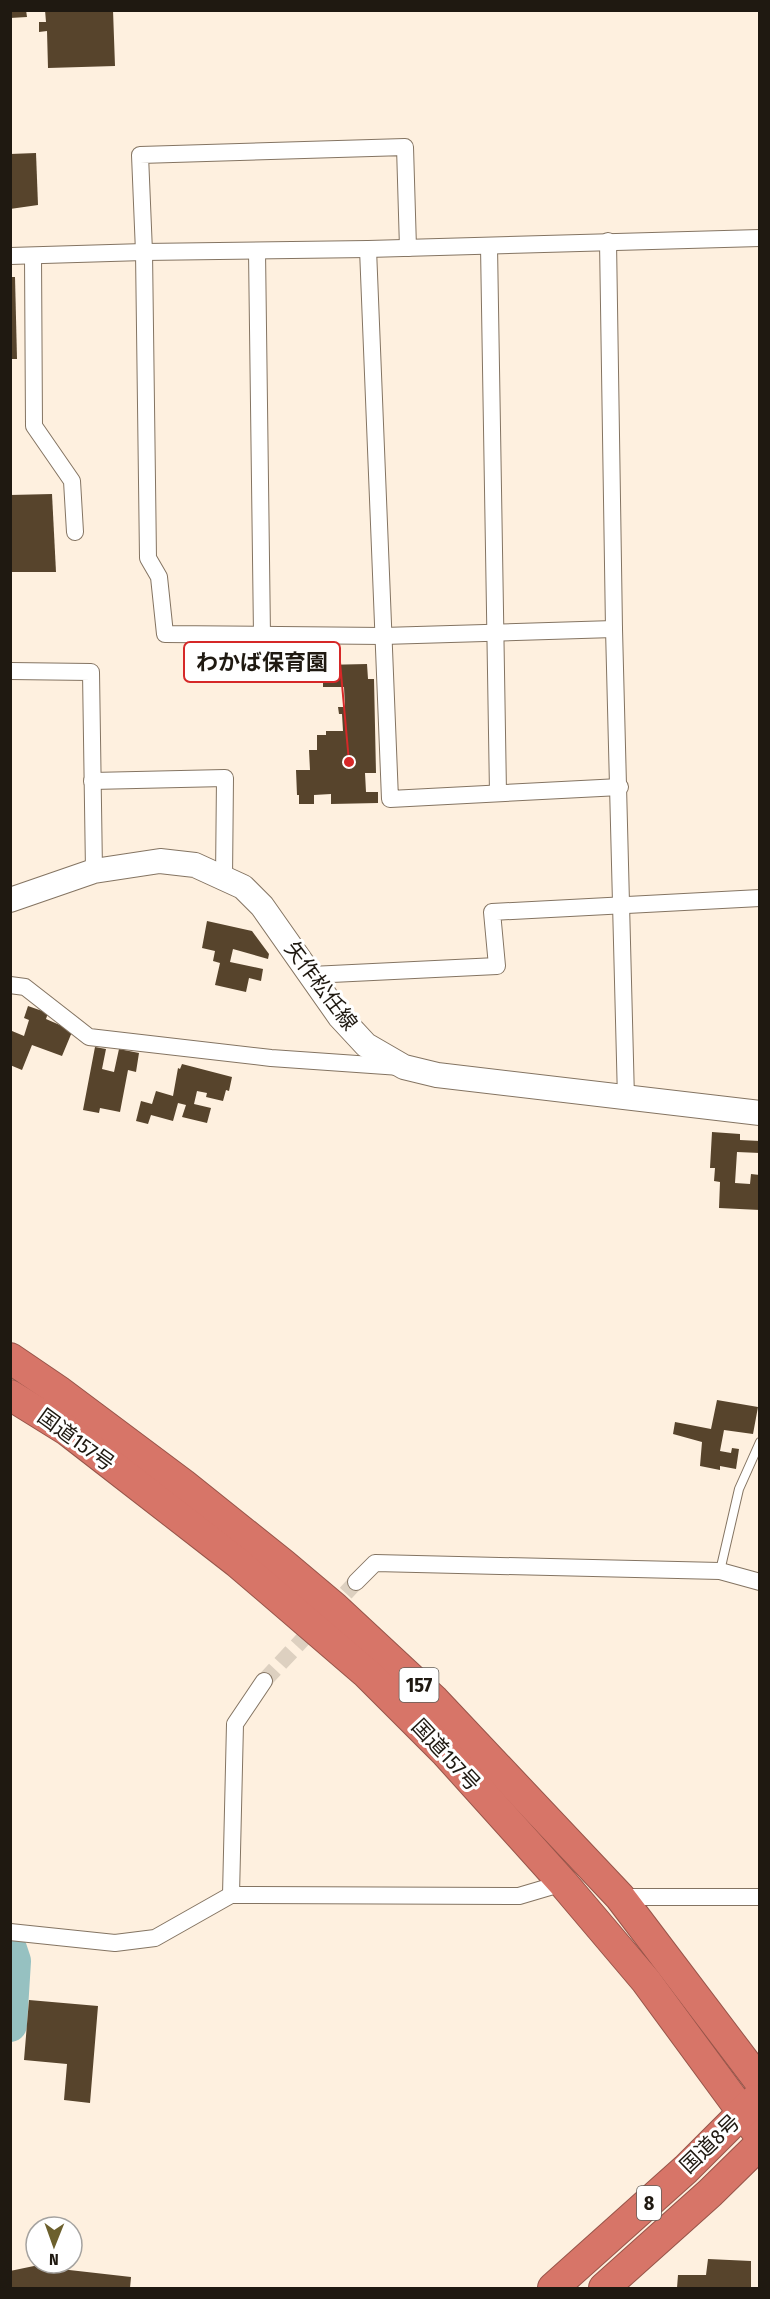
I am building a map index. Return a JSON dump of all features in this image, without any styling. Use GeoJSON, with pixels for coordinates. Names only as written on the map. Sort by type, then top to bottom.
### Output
{"type":"FeatureCollection","features":[{"type":"Feature","properties":{"kind":"highway","name":"国道157号"},"geometry":{"type":"LineString","coordinates":[[10,1358],[60,1392],[183,1484],[334,1607],[434,1700],[620,1897],[759,2082]]}},
{"type":"Feature","properties":{"kind":"highway","name":"国道157号"},"geometry":{"type":"LineString","coordinates":[[10,1395],[68,1431],[238,1563],[365,1672],[446,1753],[563,1883],[754,2115]]}},
{"type":"Feature","properties":{"kind":"highway","name":"国道8号"},"geometry":{"type":"LineString","coordinates":[[553,2289],[686,2169],[754,2115]]}},
{"type":"Feature","properties":{"kind":"highway","name":"国道8号"},"geometry":{"type":"LineString","coordinates":[[604,2289],[710,2193],[759,2144]]}},
{"type":"Feature","properties":{"kind":"main road","name":"矢作松任線"},"geometry":{"type":"LineString","coordinates":[[10,900],[94,871],[160,861],[195,865],[243,887],[262,906],[340,1017],[366,1045],[404,1067],[437,1075],[759,1113]]}},
{"type":"Feature","properties":{"kind":"street"},"geometry":{"type":"LineString","coordinates":[[408,248],[405,147],[140,155],[144,252],[148,558],[159,577],[165,634],[383,636],[614,629]]}},
{"type":"Feature","properties":{"kind":"street"},"geometry":{"type":"LineString","coordinates":[[10,256],[759,238]]}},
{"type":"Feature","properties":{"kind":"street"},"geometry":{"type":"LineString","coordinates":[[608,241],[614,629],[620,787],[626,1099]]}},
{"type":"Feature","properties":{"kind":"street"},"geometry":{"type":"LineString","coordinates":[[489,246],[498,793]]}},
{"type":"Feature","properties":{"kind":"street"},"geometry":{"type":"LineString","coordinates":[[368,249],[390,799],[620,787]]}},
{"type":"Feature","properties":{"kind":"street"},"geometry":{"type":"LineString","coordinates":[[257,251],[262,635]]}},
{"type":"Feature","properties":{"kind":"street"},"geometry":{"type":"LineString","coordinates":[[33,256],[34,426],[72,481],[75,532]]}},
{"type":"Feature","properties":{"kind":"street"},"geometry":{"type":"LineString","coordinates":[[10,671],[91,672],[94,871]]}},
{"type":"Feature","properties":{"kind":"street"},"geometry":{"type":"LineString","coordinates":[[92,781],[225,778],[224,878]]}},
{"type":"Feature","properties":{"kind":"street"},"geometry":{"type":"LineString","coordinates":[[311,975],[497,966],[492,912],[759,898]]}},
{"type":"Feature","properties":{"kind":"street"},"geometry":{"type":"LineString","coordinates":[[10,985],[26,987],[89,1037],[271,1058],[404,1067]]}},
{"type":"Feature","properties":{"kind":"street"},"geometry":{"type":"LineString","coordinates":[[356,1582],[375,1563],[720,1571],[759,1582]]}},
{"type":"Feature","properties":{"kind":"street"},"geometry":{"type":"LineString","coordinates":[[231,1895],[236,1724],[264,1681]]}},
{"type":"Feature","properties":{"kind":"street"},"geometry":{"type":"LineString","coordinates":[[12,1932],[115,1943],[155,1938],[231,1895],[519,1896],[563,1883]]}},
{"type":"Feature","properties":{"kind":"street"},"geometry":{"type":"LineString","coordinates":[[620,1897],[759,1897]]}},
{"type":"Feature","properties":{"kind":"lane"},"geometry":{"type":"LineString","coordinates":[[720,1571],[739,1488],[759,1442]]}},
{"type":"Feature","properties":{"kind":"building"},"geometry":{"type":"Polygon","coordinates":[[[10,10],[26,10],[27,17],[10,18],[10,10]]]}},
{"type":"Feature","properties":{"kind":"building"},"geometry":{"type":"Polygon","coordinates":[[[45,10],[113,10],[115,66],[48,68],[47,31],[39,32],[39,22],[46,22],[45,10]]]}},
{"type":"Feature","properties":{"kind":"building"},"geometry":{"type":"Polygon","coordinates":[[[36,153],[38,205],[10,209],[10,154],[36,153]]]}},
{"type":"Feature","properties":{"kind":"building"},"geometry":{"type":"Polygon","coordinates":[[[10,277],[15,277],[17,359],[10,359],[10,277]]]}},
{"type":"Feature","properties":{"kind":"building"},"geometry":{"type":"Polygon","coordinates":[[[52,494],[56,572],[10,572],[10,495],[52,494]]]}},
{"type":"Feature","properties":{"kind":"building"},"geometry":{"type":"Polygon","coordinates":[[[367,664],[368,679],[374,679],[376,773],[365,773],[366,792],[378,792],[378,803],[331,804],[331,794],[314,795],[314,804],[299,804],[296,770],[310,770],[309,750],[317,750],[317,735],[326,735],[326,731],[343,731],[342,714],[339,714],[338,707],[345,707],[344,687],[323,687],[323,665],[367,664]]]}},
{"type":"Feature","properties":{"kind":"building"},"geometry":{"type":"Polygon","coordinates":[[[207,921],[252,931],[269,954],[268,959],[233,949],[230,962],[263,969],[261,981],[249,978],[246,992],[215,985],[220,963],[213,961],[215,951],[202,948],[207,921]]]}},
{"type":"Feature","properties":{"kind":"building"},"geometry":{"type":"Polygon","coordinates":[[[28,1006],[48,1013],[46,1019],[72,1032],[62,1056],[32,1045],[22,1070],[10,1065],[10,1035],[12,1031],[24,1036],[29,1020],[24,1018],[28,1006]]]}},
{"type":"Feature","properties":{"kind":"building"},"geometry":{"type":"Polygon","coordinates":[[[95,1047],[106,1049],[102,1069],[114,1072],[119,1049],[139,1053],[136,1072],[128,1070],[120,1112],[100,1108],[99,1113],[83,1110],[95,1047]]]}},
{"type":"Feature","properties":{"kind":"building"},"geometry":{"type":"Polygon","coordinates":[[[182,1064],[232,1077],[229,1091],[226,1090],[223,1101],[206,1097],[207,1093],[197,1091],[194,1104],[211,1108],[207,1123],[182,1117],[186,1105],[178,1103],[173,1121],[151,1115],[148,1124],[136,1121],[141,1101],[152,1104],[156,1091],[173,1096],[178,1068],[180,1069],[182,1064]]]}},
{"type":"Feature","properties":{"kind":"building"},"geometry":{"type":"Polygon","coordinates":[[[712,1132],[740,1134],[740,1140],[760,1141],[760,1153],[737,1152],[735,1183],[750,1184],[751,1174],[760,1175],[760,1210],[719,1208],[720,1182],[714,1181],[715,1168],[710,1168],[712,1132]]]}},
{"type":"Feature","properties":{"kind":"building"},"geometry":{"type":"Polygon","coordinates":[[[717,1400],[758,1407],[753,1434],[724,1430],[720,1451],[731,1453],[732,1448],[739,1449],[736,1469],[720,1466],[720,1470],[700,1466],[702,1442],[673,1434],[675,1422],[711,1429],[717,1400]]]}},
{"type":"Feature","properties":{"kind":"building"},"geometry":{"type":"Polygon","coordinates":[[[29,2000],[98,2006],[90,2103],[64,2100],[67,2064],[24,2060],[29,2000]]]}},
{"type":"Feature","properties":{"kind":"building"},"geometry":{"type":"Polygon","coordinates":[[[708,2259],[751,2261],[751,2288],[677,2288],[678,2275],[706,2275],[708,2259]]]}},
{"type":"Feature","properties":{"kind":"building"},"geometry":{"type":"Polygon","coordinates":[[[24,2268],[24,2275],[84,2275],[84,2272],[131,2277],[130,2288],[10,2288],[10,2271],[24,2268]]]}},
{"type":"Feature","properties":{"kind":"waterway"},"geometry":{"type":"LineString","coordinates":[[10,1949],[14,1961],[10,2025]]}},
{"type":"Feature","properties":{"kind":"tunnel"},"geometry":{"type":"LineString","coordinates":[[264,1681],[356,1582]]}},
{"type":"Feature","properties":{"kind":"place","name":"わかば保育園"},"geometry":{"type":"Point","coordinates":[349,762]}}]}
